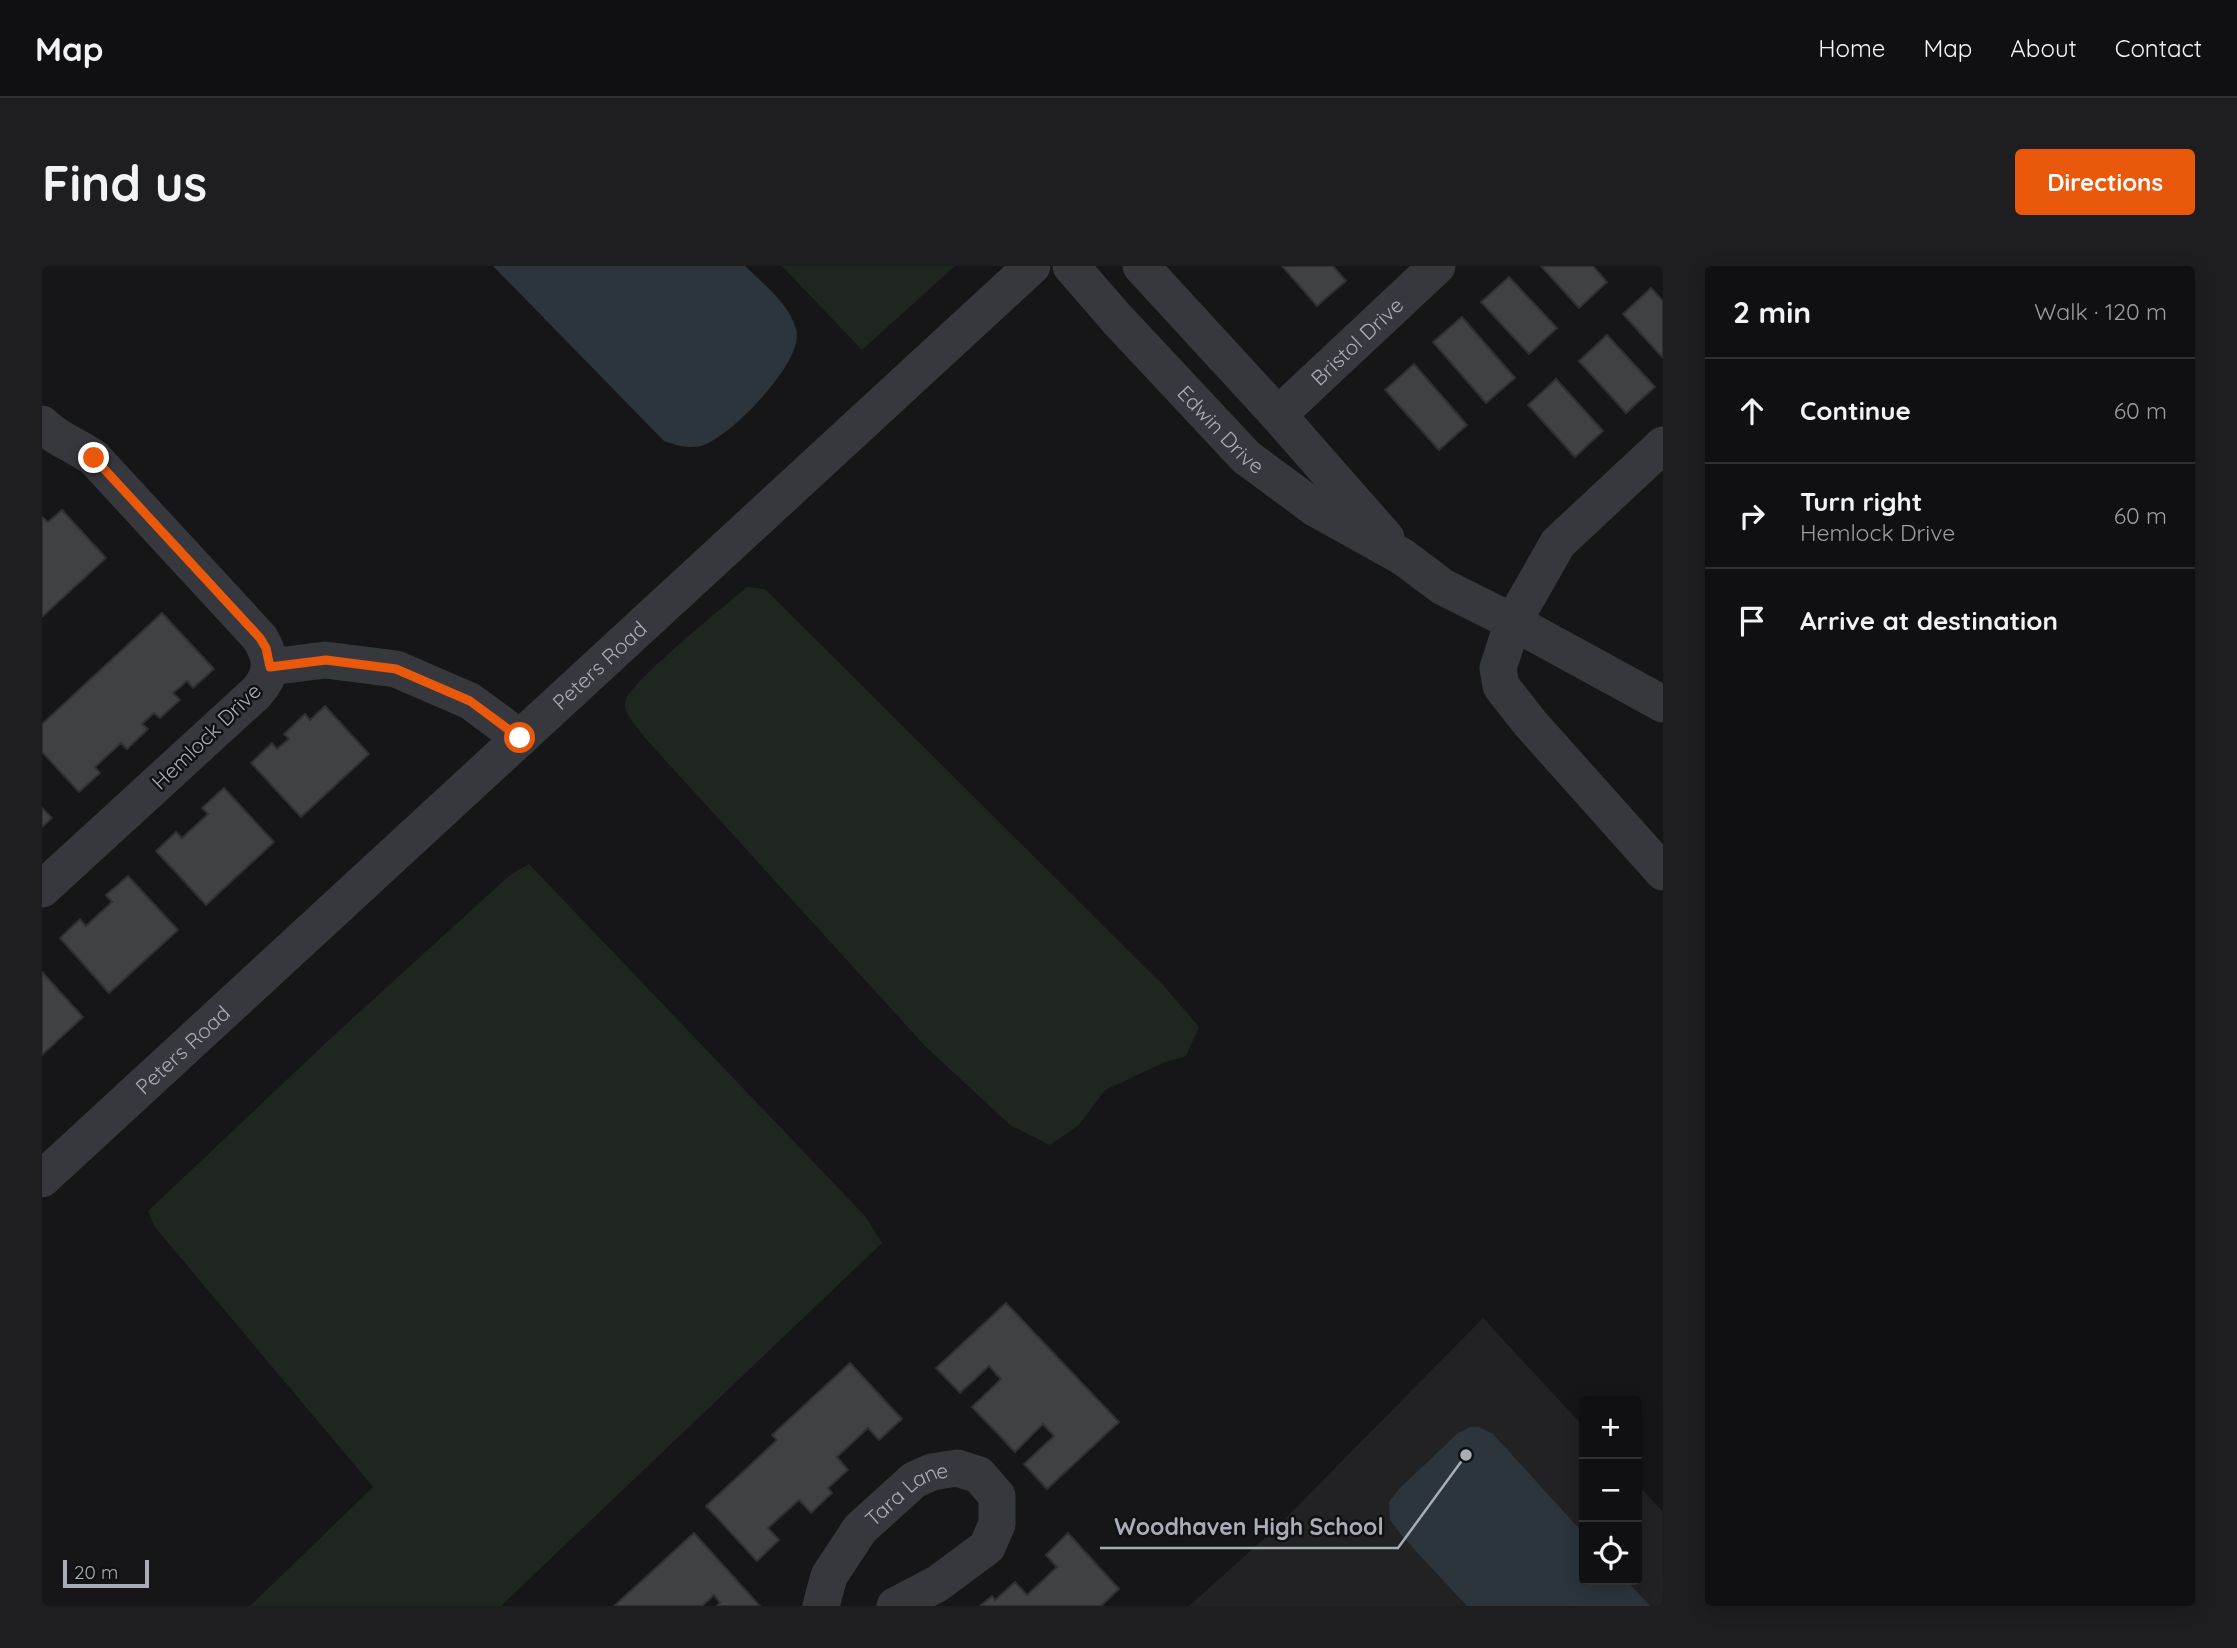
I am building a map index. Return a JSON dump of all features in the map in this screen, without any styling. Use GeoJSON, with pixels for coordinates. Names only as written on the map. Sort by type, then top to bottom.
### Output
{"type":"FeatureCollection","features":[{"type":"Feature","properties":{"kind":"street","name":"Peters Road"},"geometry":{"type":"LineString","coordinates":[[42,1179],[1032,266]]}},
{"type":"Feature","properties":{"kind":"street","name":"Edwin Drive"},"geometry":{"type":"LineString","coordinates":[[1071,266],[1246,457],[1315,508],[1403,557],[1443,587],[1663,704]]}},
{"type":"Feature","properties":{"kind":"street","name":"Edwin Drive"},"geometry":{"type":"LineString","coordinates":[[1141,266],[1278,415],[1403,557]]}},
{"type":"Feature","properties":{"kind":"street","name":"Bristol Drive"},"geometry":{"type":"LineString","coordinates":[[1278,415],[1437,266]]}},
{"type":"Feature","properties":{"kind":"street","name":"Hemlock Drive"},"geometry":{"type":"LineString","coordinates":[[42,889],[256,693],[270,667],[266,648],[260,638],[94,458],[80,448],[44,433]]}},
{"type":"Feature","properties":{"kind":"street"},"geometry":{"type":"LineString","coordinates":[[1663,445],[1558,542],[1513,622],[1498,668],[1502,686],[1530,723],[1663,872]]}},
{"type":"Feature","properties":{"kind":"street"},"geometry":{"type":"LineString","coordinates":[[270,667],[326,660],[396,669],[470,701],[520,738]]}},
{"type":"Feature","properties":{"kind":"street","name":"Tara Lane"},"geometry":{"type":"LineString","coordinates":[[821,1606],[830,1576],[859,1529],[914,1480],[932,1472],[957,1468],[979,1475],[997,1496],[997,1524],[987,1547],[937,1584],[895,1606]]}},
{"type":"Feature","properties":{"kind":"shaded area"},"geometry":{"type":"Polygon","coordinates":[[[493,266],[745,266],[775,294],[788,311],[796,329],[796,343],[778,378],[729,428],[701,446],[677,445],[664,441],[493,266]]]}},
{"type":"Feature","properties":{"kind":"shaded area"},"geometry":{"type":"Polygon","coordinates":[[[782,266],[955,266],[862,350],[782,266]]]}},
{"type":"Feature","properties":{"kind":"shaded area"},"geometry":{"type":"Polygon","coordinates":[[[747,587],[765,589],[1164,986],[1199,1027],[1186,1056],[1163,1063],[1105,1090],[1079,1125],[1050,1145],[1010,1125],[925,1046],[646,739],[626,711],[625,702],[642,679],[747,587]]]}},
{"type":"Feature","properties":{"kind":"shaded area"},"geometry":{"type":"Polygon","coordinates":[[[529,864],[865,1216],[882,1243],[501,1606],[250,1606],[373,1487],[154,1226],[148,1211],[331,1038],[510,875],[529,864]]]}},
{"type":"Feature","properties":{"kind":"shaded area"},"geometry":{"type":"Polygon","coordinates":[[[1483,1318],[1579,1422],[1579,1585],[1642,1585],[1642,1489],[1663,1512],[1663,1606],[1189,1606],[1277,1527],[1483,1318]]]}},
{"type":"Feature","properties":{"kind":"shaded area"},"geometry":{"type":"Polygon","coordinates":[[[1470,1427],[1479,1427],[1493,1434],[1579,1529],[1579,1585],[1631,1585],[1650,1606],[1467,1606],[1390,1520],[1389,1502],[1398,1490],[1458,1433],[1470,1427]]]}},
{"type":"Feature","properties":{"kind":"building"},"geometry":{"type":"Polygon","coordinates":[[[1282,266],[1333,266],[1346,281],[1317,306],[1282,266]]]}},
{"type":"Feature","properties":{"kind":"building"},"geometry":{"type":"Polygon","coordinates":[[[1541,266],[1593,266],[1607,282],[1579,308],[1541,266]]]}},
{"type":"Feature","properties":{"kind":"building"},"geometry":{"type":"Polygon","coordinates":[[[1509,277],[1557,328],[1529,354],[1481,302],[1509,277]]]}},
{"type":"Feature","properties":{"kind":"building"},"geometry":{"type":"Polygon","coordinates":[[[1651,288],[1663,301],[1663,358],[1623,314],[1651,288]]]}},
{"type":"Feature","properties":{"kind":"building"},"geometry":{"type":"Polygon","coordinates":[[[1462,317],[1515,378],[1486,403],[1433,342],[1462,317]]]}},
{"type":"Feature","properties":{"kind":"building"},"geometry":{"type":"Polygon","coordinates":[[[1607,335],[1655,387],[1626,413],[1579,361],[1607,335]]]}},
{"type":"Feature","properties":{"kind":"building"},"geometry":{"type":"Polygon","coordinates":[[[1414,364],[1467,425],[1439,450],[1385,390],[1414,364]]]}},
{"type":"Feature","properties":{"kind":"building"},"geometry":{"type":"Polygon","coordinates":[[[1556,379],[1603,431],[1575,457],[1528,405],[1556,379]]]}},
{"type":"Feature","properties":{"kind":"building"},"geometry":{"type":"Polygon","coordinates":[[[62,510],[106,558],[42,617],[42,517],[48,522],[62,510]]]}},
{"type":"Feature","properties":{"kind":"building"},"geometry":{"type":"Polygon","coordinates":[[[162,613],[214,669],[193,688],[187,681],[173,693],[180,700],[160,718],[154,713],[142,724],[148,729],[127,749],[121,743],[95,767],[100,773],[79,792],[42,752],[42,724],[162,613]]]}},
{"type":"Feature","properties":{"kind":"building"},"geometry":{"type":"Polygon","coordinates":[[[325,706],[369,754],[301,817],[251,763],[272,743],[277,749],[289,739],[284,734],[305,714],[310,720],[325,706]]]}},
{"type":"Feature","properties":{"kind":"building"},"geometry":{"type":"Polygon","coordinates":[[[224,788],[274,842],[206,905],[156,851],[176,832],[182,838],[208,814],[202,808],[224,788]]]}},
{"type":"Feature","properties":{"kind":"building"},"geometry":{"type":"Polygon","coordinates":[[[42,808],[52,818],[42,827],[42,808]]]}},
{"type":"Feature","properties":{"kind":"building"},"geometry":{"type":"Polygon","coordinates":[[[128,876],[178,930],[109,993],[60,938],[80,919],[86,926],[112,902],[106,895],[128,876]]]}},
{"type":"Feature","properties":{"kind":"building"},"geometry":{"type":"Polygon","coordinates":[[[42,972],[83,1017],[42,1055],[42,972]]]}},
{"type":"Feature","properties":{"kind":"building"},"geometry":{"type":"Polygon","coordinates":[[[1006,1303],[1119,1422],[1047,1489],[1024,1464],[1054,1436],[1043,1424],[1015,1452],[972,1407],[1001,1379],[989,1366],[960,1393],[936,1368],[1006,1303]]]}},
{"type":"Feature","properties":{"kind":"building"},"geometry":{"type":"Polygon","coordinates":[[[850,1363],[902,1419],[879,1440],[868,1428],[837,1457],[848,1470],[828,1488],[832,1493],[811,1513],[799,1500],[768,1528],[779,1540],[757,1561],[706,1506],[777,1440],[772,1435],[850,1363]]]}},
{"type":"Feature","properties":{"kind":"building"},"geometry":{"type":"Polygon","coordinates":[[[694,1533],[760,1606],[717,1606],[720,1603],[714,1595],[702,1606],[614,1606],[694,1533]]]}},
{"type":"Feature","properties":{"kind":"building"},"geometry":{"type":"Polygon","coordinates":[[[1068,1533],[1119,1589],[1101,1606],[980,1606],[992,1596],[995,1600],[1015,1582],[1027,1595],[1057,1567],[1046,1555],[1068,1533]]]}},
{"type":"Feature","properties":{"kind":"place","name":"Woodhaven High School"},"geometry":{"type":"Point","coordinates":[1466,1455]}},
{"type":"Feature","properties":{"kind":"route"},"geometry":{"type":"LineString","coordinates":[[94,458],[260,638],[266,648],[270,667],[326,660],[396,669],[470,701],[520,738]]}}]}
